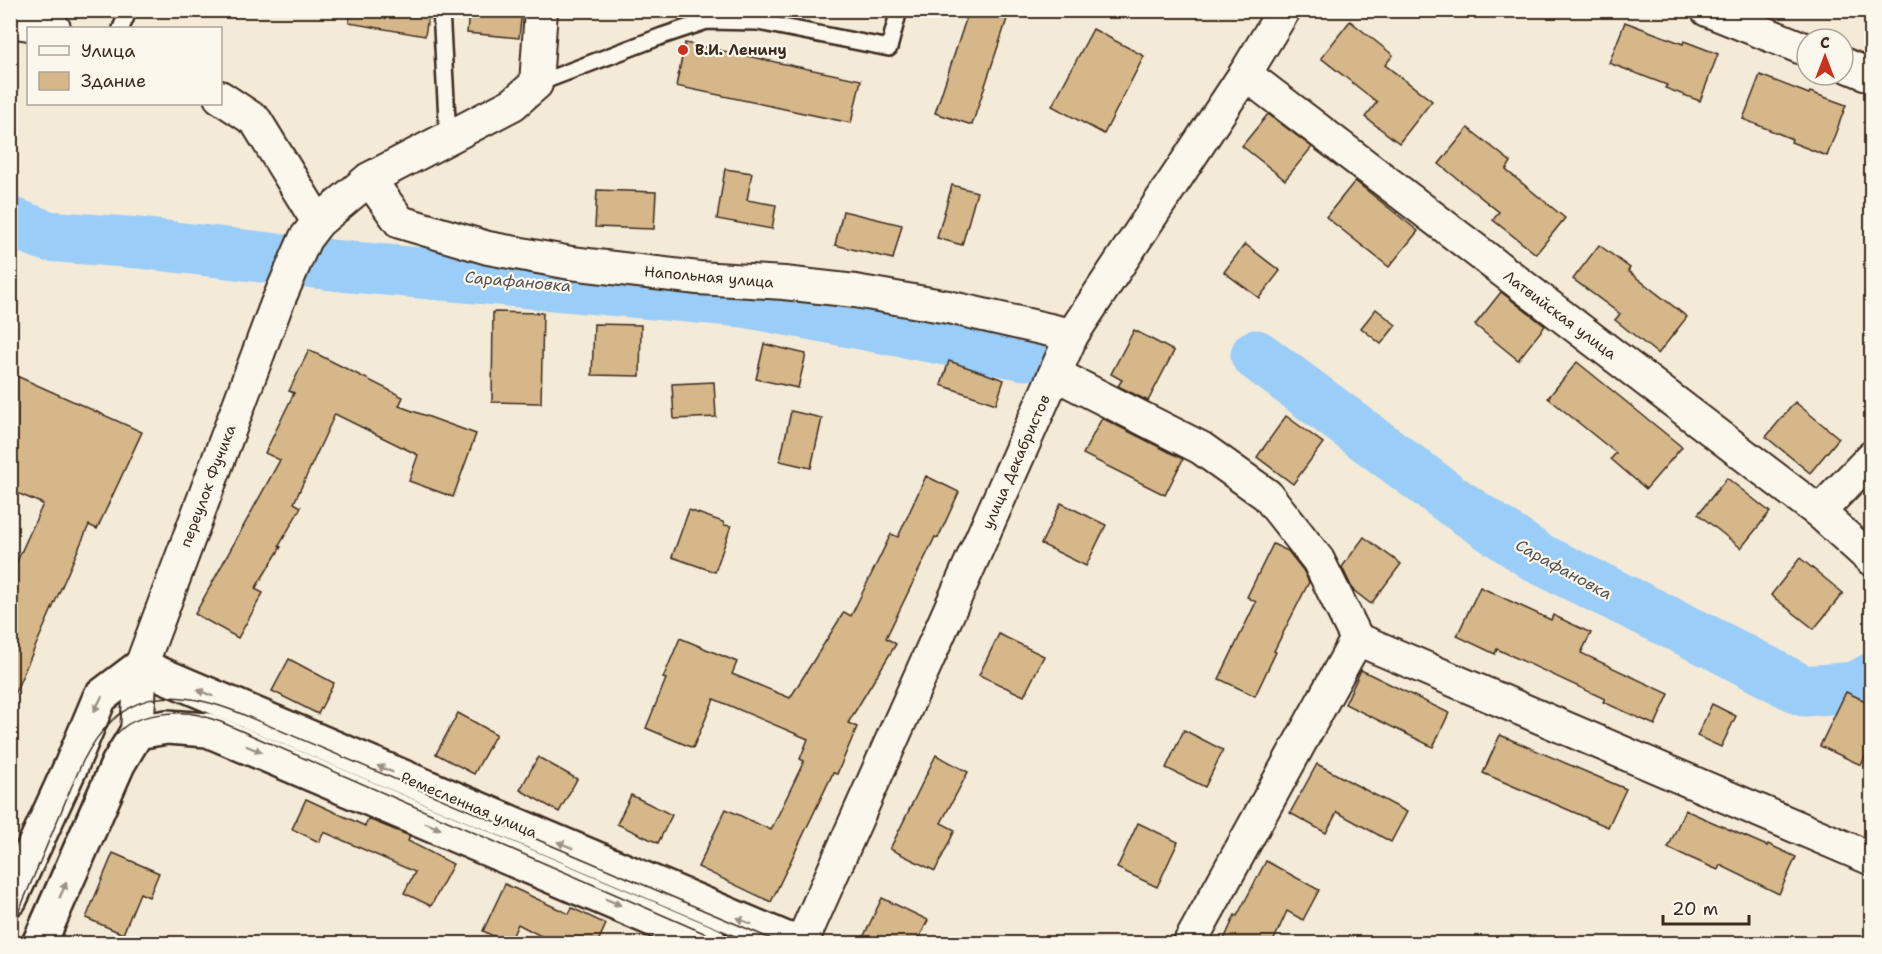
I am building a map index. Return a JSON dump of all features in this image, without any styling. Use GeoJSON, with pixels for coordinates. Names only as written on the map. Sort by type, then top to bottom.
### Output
{"type":"FeatureCollection","features":[{"type":"Feature","properties":{"kind":"street"},"geometry":{"type":"LineString","coordinates":[[222,98],[256,121],[311,231],[369,178],[513,104],[536,84],[541,10]]}},
{"type":"Feature","properties":{"kind":"street","name":"улица Декабристов"},"geometry":{"type":"LineString","coordinates":[[800,944],[1072,335],[1245,74],[1284,10]]}},
{"type":"Feature","properties":{"kind":"street"},"geometry":{"type":"LineString","coordinates":[[1712,11],[1795,45]]}},
{"type":"Feature","properties":{"kind":"street"},"geometry":{"type":"LineString","coordinates":[[10,21],[48,27]]}},
{"type":"Feature","properties":{"kind":"street"},"geometry":{"type":"LineString","coordinates":[[1855,69],[1872,75]]}},
{"type":"Feature","properties":{"kind":"street","name":"Латвийская улица"},"geometry":{"type":"LineString","coordinates":[[1245,74],[1819,512],[1872,560]]}},
{"type":"Feature","properties":{"kind":"street","name":"Напольная улица"},"geometry":{"type":"LineString","coordinates":[[369,178],[400,222],[488,248],[571,263],[698,278],[784,283],[855,291],[948,307],[1072,335]]}},
{"type":"Feature","properties":{"kind":"street","name":"переулок Фучика"},"geometry":{"type":"LineString","coordinates":[[39,944],[118,765],[137,732],[141,666],[276,306],[311,231]]}},
{"type":"Feature","properties":{"kind":"street"},"geometry":{"type":"LineString","coordinates":[[1055,374],[1201,448],[1267,495],[1318,560],[1357,639],[1872,859]]}},
{"type":"Feature","properties":{"kind":"street"},"geometry":{"type":"LineString","coordinates":[[1819,512],[1872,457]]}},
{"type":"Feature","properties":{"kind":"street"},"geometry":{"type":"LineString","coordinates":[[1189,944],[1357,639]]}},
{"type":"Feature","properties":{"kind":"street"},"geometry":{"type":"LineString","coordinates":[[10,899],[100,697],[141,666]]}},
{"type":"Feature","properties":{"kind":"street","name":"Ремесленная улица"},"geometry":{"type":"LineString","coordinates":[[141,666],[800,944]]}},
{"type":"Feature","properties":{"kind":"street"},"geometry":{"type":"LineString","coordinates":[[137,732],[167,727],[208,730],[711,944]]}},
{"type":"Feature","properties":{"kind":"lane"},"geometry":{"type":"LineString","coordinates":[[121,27],[129,10]]}},
{"type":"Feature","properties":{"kind":"lane"},"geometry":{"type":"LineString","coordinates":[[441,10],[448,137]]}},
{"type":"Feature","properties":{"kind":"lane"},"geometry":{"type":"LineString","coordinates":[[536,84],[656,38],[705,16],[758,22],[889,48],[899,10]]}},
{"type":"Feature","properties":{"kind":"building"},"geometry":{"type":"Polygon","coordinates":[[[350,10],[429,10],[425,36],[349,23],[350,10]]]}},
{"type":"Feature","properties":{"kind":"building"},"geometry":{"type":"Polygon","coordinates":[[[469,10],[522,10],[519,38],[467,33],[469,10]]]}},
{"type":"Feature","properties":{"kind":"building"},"geometry":{"type":"Polygon","coordinates":[[[969,10],[1010,10],[972,125],[935,113],[969,10]]]}},
{"type":"Feature","properties":{"kind":"building"},"geometry":{"type":"Polygon","coordinates":[[[1350,21],[1393,55],[1385,65],[1432,101],[1399,143],[1365,117],[1377,102],[1321,58],[1350,21]]]}},
{"type":"Feature","properties":{"kind":"building"},"geometry":{"type":"Polygon","coordinates":[[[1625,22],[1683,44],[1684,41],[1718,54],[1700,101],[1665,88],[1667,85],[1609,63],[1625,22]]]}},
{"type":"Feature","properties":{"kind":"building"},"geometry":{"type":"Polygon","coordinates":[[[1093,29],[1144,56],[1104,134],[1052,106],[1093,29]]]}},
{"type":"Feature","properties":{"kind":"building"},"geometry":{"type":"Polygon","coordinates":[[[685,43],[861,80],[851,123],[676,86],[685,43]]]}},
{"type":"Feature","properties":{"kind":"building"},"geometry":{"type":"Polygon","coordinates":[[[1760,75],[1809,94],[1810,92],[1846,105],[1827,156],[1743,119],[1760,75]]]}},
{"type":"Feature","properties":{"kind":"building"},"geometry":{"type":"Polygon","coordinates":[[[1268,114],[1312,147],[1285,180],[1242,146],[1268,114]]]}},
{"type":"Feature","properties":{"kind":"building"},"geometry":{"type":"Polygon","coordinates":[[[1468,128],[1511,162],[1506,170],[1565,218],[1536,254],[1493,220],[1499,212],[1439,164],[1468,128]]]}},
{"type":"Feature","properties":{"kind":"building"},"geometry":{"type":"Polygon","coordinates":[[[725,169],[752,173],[747,200],[776,205],[772,229],[717,219],[725,169]]]}},
{"type":"Feature","properties":{"kind":"building"},"geometry":{"type":"Polygon","coordinates":[[[1355,181],[1418,231],[1389,267],[1326,217],[1355,181]]]}},
{"type":"Feature","properties":{"kind":"building"},"geometry":{"type":"Polygon","coordinates":[[[952,185],[977,192],[962,245],[937,238],[952,185]]]}},
{"type":"Feature","properties":{"kind":"building"},"geometry":{"type":"Polygon","coordinates":[[[597,190],[656,192],[654,229],[595,227],[597,190]]]}},
{"type":"Feature","properties":{"kind":"building"},"geometry":{"type":"Polygon","coordinates":[[[843,211],[902,225],[893,259],[835,245],[843,211]]]}},
{"type":"Feature","properties":{"kind":"building"},"geometry":{"type":"Polygon","coordinates":[[[1245,244],[1280,271],[1259,298],[1224,272],[1245,244]]]}},
{"type":"Feature","properties":{"kind":"building"},"geometry":{"type":"Polygon","coordinates":[[[1599,245],[1630,268],[1628,271],[1687,317],[1658,354],[1615,320],[1620,314],[1573,279],[1599,245]]]}},
{"type":"Feature","properties":{"kind":"building"},"geometry":{"type":"Polygon","coordinates":[[[1501,292],[1545,326],[1518,360],[1475,325],[1501,292]]]}},
{"type":"Feature","properties":{"kind":"building"},"geometry":{"type":"Polygon","coordinates":[[[1376,309],[1396,325],[1381,344],[1361,328],[1376,309]]]}},
{"type":"Feature","properties":{"kind":"building"},"geometry":{"type":"Polygon","coordinates":[[[493,312],[543,313],[541,403],[492,402],[493,312]]]}},
{"type":"Feature","properties":{"kind":"building"},"geometry":{"type":"Polygon","coordinates":[[[594,324],[641,325],[640,376],[592,375],[594,324]]]}},
{"type":"Feature","properties":{"kind":"building"},"geometry":{"type":"Polygon","coordinates":[[[1134,330],[1174,351],[1148,401],[1118,386],[1122,380],[1111,374],[1134,330]]]}},
{"type":"Feature","properties":{"kind":"building"},"geometry":{"type":"Polygon","coordinates":[[[764,344],[806,354],[798,388],[756,379],[764,344]]]}},
{"type":"Feature","properties":{"kind":"building"},"geometry":{"type":"Polygon","coordinates":[[[309,350],[403,397],[399,406],[476,434],[453,497],[409,481],[418,455],[335,414],[294,503],[301,507],[279,546],[281,547],[255,589],[263,593],[238,638],[195,614],[280,460],[265,453],[294,393],[289,391],[309,350]]]}},
{"type":"Feature","properties":{"kind":"building"},"geometry":{"type":"Polygon","coordinates":[[[949,361],[1004,380],[996,404],[941,385],[949,361]]]}},
{"type":"Feature","properties":{"kind":"building"},"geometry":{"type":"Polygon","coordinates":[[[1577,362],[1682,447],[1646,489],[1611,459],[1616,453],[1548,398],[1577,362]]]}},
{"type":"Feature","properties":{"kind":"building"},"geometry":{"type":"Polygon","coordinates":[[[10,373],[142,432],[97,529],[89,525],[10,704],[10,577],[43,504],[10,490],[10,373]]]}},
{"type":"Feature","properties":{"kind":"building"},"geometry":{"type":"Polygon","coordinates":[[[714,382],[716,417],[674,419],[672,384],[714,382]]]}},
{"type":"Feature","properties":{"kind":"building"},"geometry":{"type":"Polygon","coordinates":[[[1795,402],[1839,438],[1810,473],[1766,437],[1795,402]]]}},
{"type":"Feature","properties":{"kind":"building"},"geometry":{"type":"Polygon","coordinates":[[[791,411],[822,418],[811,468],[780,461],[791,411]]]}},
{"type":"Feature","properties":{"kind":"building"},"geometry":{"type":"Polygon","coordinates":[[[1286,416],[1323,443],[1293,484],[1257,457],[1286,416]]]}},
{"type":"Feature","properties":{"kind":"building"},"geometry":{"type":"Polygon","coordinates":[[[1102,418],[1183,459],[1165,495],[1083,454],[1102,418]]]}},
{"type":"Feature","properties":{"kind":"building"},"geometry":{"type":"Polygon","coordinates":[[[926,476],[959,492],[886,638],[896,644],[848,723],[857,727],[837,774],[833,773],[771,902],[698,867],[726,809],[771,830],[804,761],[800,759],[808,739],[714,699],[693,748],[646,728],[666,679],[663,678],[680,638],[737,662],[732,674],[790,698],[844,612],[851,616],[891,534],[898,537],[926,476]]]}},
{"type":"Feature","properties":{"kind":"building"},"geometry":{"type":"Polygon","coordinates":[[[1727,478],[1770,512],[1741,548],[1698,514],[1727,478]]]}},
{"type":"Feature","properties":{"kind":"building"},"geometry":{"type":"Polygon","coordinates":[[[1061,503],[1106,525],[1086,566],[1041,544],[1061,503]]]}},
{"type":"Feature","properties":{"kind":"building"},"geometry":{"type":"Polygon","coordinates":[[[689,510],[731,526],[715,572],[672,557],[689,510]]]}},
{"type":"Feature","properties":{"kind":"building"},"geometry":{"type":"Polygon","coordinates":[[[1364,537],[1401,564],[1371,604],[1353,590],[1342,567],[1364,537]]]}},
{"type":"Feature","properties":{"kind":"building"},"geometry":{"type":"Polygon","coordinates":[[[1273,544],[1288,551],[1309,582],[1274,651],[1276,652],[1255,696],[1219,679],[1256,602],[1247,597],[1273,544]]]}},
{"type":"Feature","properties":{"kind":"building"},"geometry":{"type":"Polygon","coordinates":[[[1800,558],[1843,593],[1814,629],[1771,595],[1800,558]]]}},
{"type":"Feature","properties":{"kind":"building"},"geometry":{"type":"Polygon","coordinates":[[[1480,587],[1551,620],[1553,615],[1591,633],[1581,653],[1669,694],[1655,725],[1603,702],[1605,699],[1497,649],[1495,654],[1457,636],[1480,587]]]}},
{"type":"Feature","properties":{"kind":"building"},"geometry":{"type":"Polygon","coordinates":[[[999,634],[1044,656],[1024,696],[979,675],[999,634]]]}},
{"type":"Feature","properties":{"kind":"building"},"geometry":{"type":"Polygon","coordinates":[[[289,659],[334,683],[318,714],[272,691],[289,659]]]}},
{"type":"Feature","properties":{"kind":"building"},"geometry":{"type":"Polygon","coordinates":[[[1361,670],[1449,713],[1433,747],[1345,704],[1361,670]]]}},
{"type":"Feature","properties":{"kind":"building"},"geometry":{"type":"Polygon","coordinates":[[[1846,692],[1872,704],[1872,744],[1861,765],[1820,746],[1846,692]]]}},
{"type":"Feature","properties":{"kind":"building"},"geometry":{"type":"Polygon","coordinates":[[[1712,704],[1736,716],[1721,747],[1697,736],[1712,704]]]}},
{"type":"Feature","properties":{"kind":"building"},"geometry":{"type":"Polygon","coordinates":[[[458,713],[496,734],[474,774],[436,754],[458,713]]]}},
{"type":"Feature","properties":{"kind":"building"},"geometry":{"type":"Polygon","coordinates":[[[1184,730],[1223,750],[1205,787],[1166,768],[1184,730]]]}},
{"type":"Feature","properties":{"kind":"building"},"geometry":{"type":"Polygon","coordinates":[[[1500,735],[1626,789],[1608,827],[1483,773],[1500,735]]]}},
{"type":"Feature","properties":{"kind":"building"},"geometry":{"type":"Polygon","coordinates":[[[936,755],[968,772],[941,823],[955,830],[935,871],[890,849],[936,755]]]}},
{"type":"Feature","properties":{"kind":"building"},"geometry":{"type":"Polygon","coordinates":[[[538,757],[577,779],[559,812],[520,790],[538,757]]]}},
{"type":"Feature","properties":{"kind":"building"},"geometry":{"type":"Polygon","coordinates":[[[1317,764],[1407,812],[1391,842],[1337,812],[1326,833],[1290,813],[1317,764]]]}},
{"type":"Feature","properties":{"kind":"building"},"geometry":{"type":"Polygon","coordinates":[[[631,795],[672,815],[658,843],[617,824],[631,795]]]}},
{"type":"Feature","properties":{"kind":"building"},"geometry":{"type":"Polygon","coordinates":[[[306,799],[365,826],[368,819],[410,836],[408,841],[453,864],[431,906],[404,893],[415,872],[324,832],[319,842],[292,829],[306,799]]]}},
{"type":"Feature","properties":{"kind":"building"},"geometry":{"type":"Polygon","coordinates":[[[1685,810],[1796,857],[1779,894],[1720,865],[1718,870],[1668,848],[1685,810]]]}},
{"type":"Feature","properties":{"kind":"building"},"geometry":{"type":"Polygon","coordinates":[[[1138,823],[1178,842],[1157,887],[1117,868],[1138,823]]]}},
{"type":"Feature","properties":{"kind":"building"},"geometry":{"type":"Polygon","coordinates":[[[113,853],[159,873],[149,897],[140,893],[123,934],[86,918],[113,853]]]}},
{"type":"Feature","properties":{"kind":"building"},"geometry":{"type":"Polygon","coordinates":[[[1266,861],[1319,890],[1303,920],[1287,911],[1272,944],[1222,944],[1235,915],[1237,916],[1266,861]]]}},
{"type":"Feature","properties":{"kind":"building"},"geometry":{"type":"Polygon","coordinates":[[[505,884],[569,914],[572,908],[606,924],[597,944],[556,944],[518,924],[509,944],[483,931],[505,884]]]}},
{"type":"Feature","properties":{"kind":"building"},"geometry":{"type":"Polygon","coordinates":[[[882,898],[928,920],[916,944],[860,944],[882,898]]]}},
{"type":"Feature","properties":{"kind":"waterway","name":"Сарафановка"},"geometry":{"type":"LineString","coordinates":[[10,222],[47,236],[139,243],[341,266],[744,302],[1025,355]]}},
{"type":"Feature","properties":{"kind":"waterway","name":"Сарафановка"},"geometry":{"type":"LineString","coordinates":[[1256,355],[1454,502],[1538,558],[1804,691],[1856,687],[1872,678]]}},
{"type":"Feature","properties":{"kind":"tram line"},"geometry":{"type":"LineString","coordinates":[[10,931],[80,767],[97,738],[113,720],[129,708],[148,700],[167,697],[189,698],[237,712],[783,944]]}},
{"type":"Feature","properties":{"kind":"tram line"},"geometry":{"type":"LineString","coordinates":[[19,944],[103,753],[110,742],[123,728],[139,719],[160,714],[181,713],[199,715],[221,722],[729,944]]}},
{"type":"Feature","properties":{"kind":"place","name":"В.И. Ленину"},"geometry":{"type":"Point","coordinates":[683,50]}}]}
